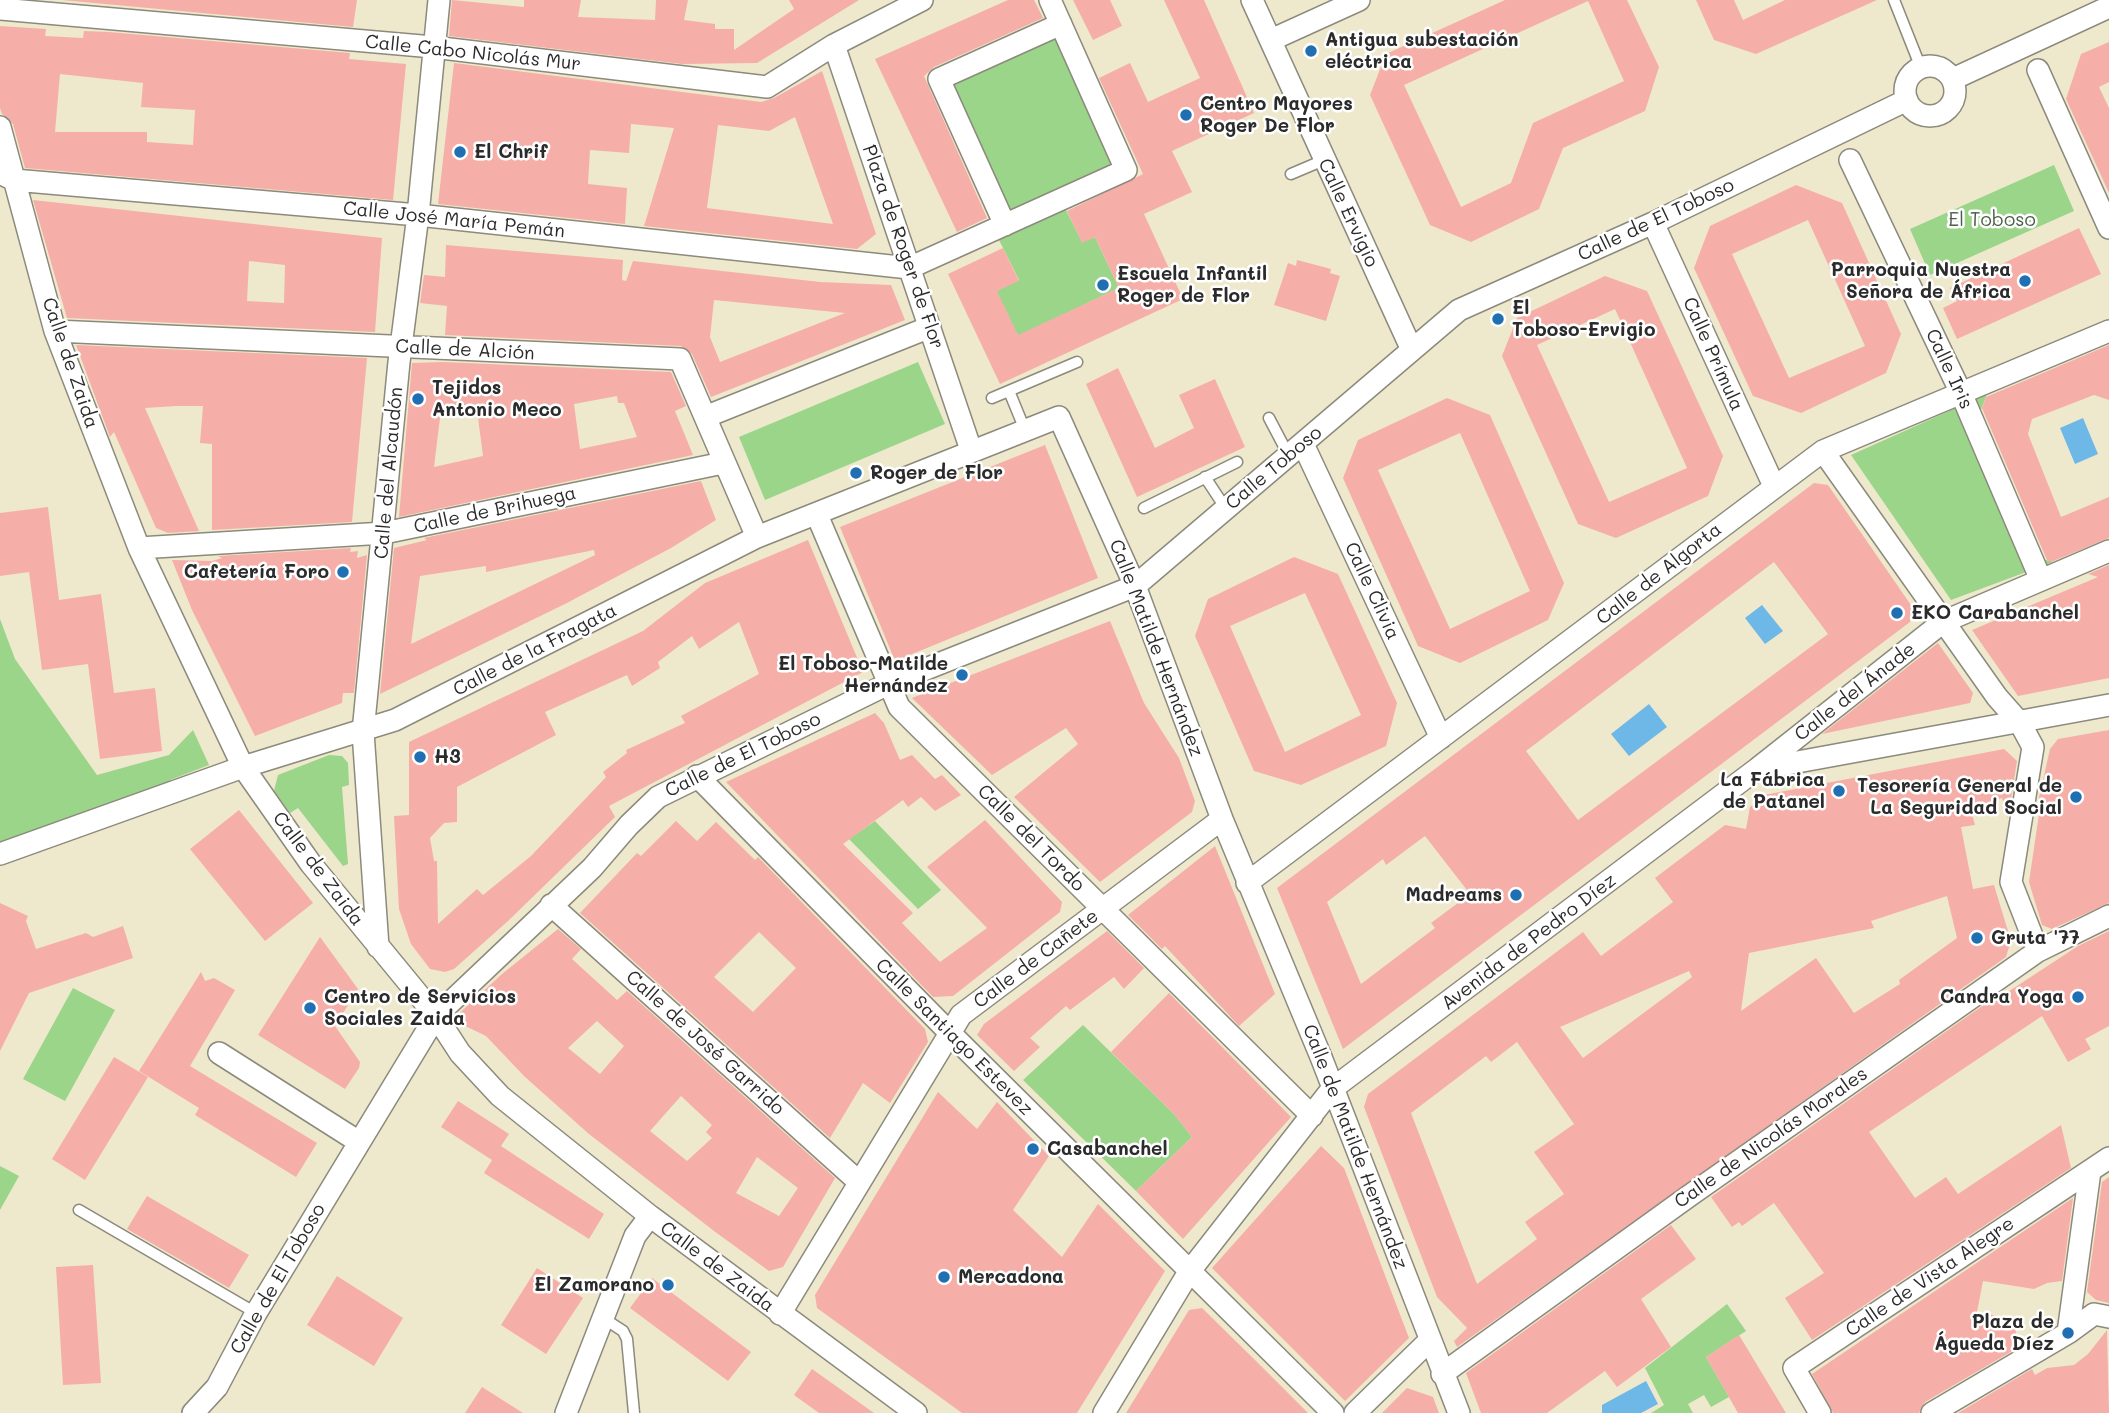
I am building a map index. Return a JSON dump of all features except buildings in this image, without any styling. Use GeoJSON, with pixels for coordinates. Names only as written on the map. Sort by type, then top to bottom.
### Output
{"type":"FeatureCollection","features":[{"type":"Feature","properties":{"kind":"street","name":"Calle del Alcaudón"},"geometry":{"type":"LineString","coordinates":[[379,947],[363,732],[400,348],[418,215],[439,0]]}},
{"type":"Feature","properties":{"kind":"street","name":"Calle Cabo Nicolás Mur"},"geometry":{"type":"LineString","coordinates":[[0,9],[79,8],[433,47],[766,88],[834,45],[922,0]]}},
{"type":"Feature","properties":{"kind":"street"},"geometry":{"type":"LineString","coordinates":[[909,268],[1126,170],[1050,0]]}},
{"type":"Feature","properties":{"kind":"street","name":"Calle Ervigio"},"geometry":{"type":"LineString","coordinates":[[1252,0],[1411,348]]}},
{"type":"Feature","properties":{"kind":"street"},"geometry":{"type":"LineString","coordinates":[[1271,40],[1359,0]]}},
{"type":"Feature","properties":{"kind":"street"},"geometry":{"type":"LineString","coordinates":[[1953,79],[2109,7]]}},
{"type":"Feature","properties":{"kind":"street"},"geometry":{"type":"LineString","coordinates":[[1005,225],[939,79],[1061,24]]}},
{"type":"Feature","properties":{"kind":"street","name":"Plaza de Roger de Flor"},"geometry":{"type":"LineString","coordinates":[[834,45],[971,450]]}},
{"type":"Feature","properties":{"kind":"street"},"geometry":{"type":"LineString","coordinates":[[1922,68],[1939,68],[1953,79],[1955,97],[1945,112],[1927,116],[1919,113],[1907,100],[1905,93],[1909,78],[1922,68]]}},
{"type":"Feature","properties":{"kind":"street"},"geometry":{"type":"LineString","coordinates":[[2038,70],[2109,228]]}},
{"type":"Feature","properties":{"kind":"street","name":"Calle de El Toboso"},"geometry":{"type":"LineString","coordinates":[[1411,348],[1459,310],[1653,223],[1907,100]]}},
{"type":"Feature","properties":{"kind":"street","name":"Calle de Zaida"},"geometry":{"type":"LineString","coordinates":[[0,127],[7,176],[55,331],[139,548],[243,767],[311,864],[436,1016],[460,1053],[500,1096],[650,1216],[916,1413]]}},
{"type":"Feature","properties":{"kind":"street","name":"Calle Iris"},"geometry":{"type":"LineString","coordinates":[[1850,160],[1961,393],[2041,580]]}},
{"type":"Feature","properties":{"kind":"street","name":"Calle José María Pemán"},"geometry":{"type":"LineString","coordinates":[[7,176],[418,215],[909,268]]}},
{"type":"Feature","properties":{"kind":"street","name":"Calle Prímula"},"geometry":{"type":"LineString","coordinates":[[1653,223],[1774,486]]}},
{"type":"Feature","properties":{"kind":"street"},"geometry":{"type":"LineString","coordinates":[[705,417],[929,327]]}},
{"type":"Feature","properties":{"kind":"street","name":"Calle de Alción"},"geometry":{"type":"LineString","coordinates":[[55,331],[680,359],[757,537]]}},
{"type":"Feature","properties":{"kind":"street","name":"Calle de Algorta"},"geometry":{"type":"LineString","coordinates":[[1247,883],[1823,451],[2109,331]]}},
{"type":"Feature","properties":{"kind":"street","name":"Calle Toboso"},"geometry":{"type":"LineString","coordinates":[[1135,586],[1296,450],[1411,348]]}},
{"type":"Feature","properties":{"kind":"street","name":"Calle de la Fragata"},"geometry":{"type":"LineString","coordinates":[[0,854],[243,767],[395,720],[757,537],[1059,417]]}},
{"type":"Feature","properties":{"kind":"street","name":"Calle Matilde Hernández"},"geometry":{"type":"LineString","coordinates":[[1059,417],[1135,586],[1247,883]]}},
{"type":"Feature","properties":{"kind":"street","name":"Calle Clivia"},"geometry":{"type":"LineString","coordinates":[[1296,450],[1441,738]]}},
{"type":"Feature","properties":{"kind":"street"},"geometry":{"type":"LineString","coordinates":[[1823,451],[1943,622],[2020,723],[2033,747],[2011,882],[2038,951]]}},
{"type":"Feature","properties":{"kind":"street","name":"Calle de Brihuega"},"geometry":{"type":"LineString","coordinates":[[139,548],[384,533],[723,463]]}},
{"type":"Feature","properties":{"kind":"street","name":"Calle del Tordo"},"geometry":{"type":"LineString","coordinates":[[817,515],[899,707],[1312,1116]]}},
{"type":"Feature","properties":{"kind":"street","name":"Calle del Ánade"},"geometry":{"type":"LineString","coordinates":[[1757,769],[1943,622],[2109,551]]}},
{"type":"Feature","properties":{"kind":"street","name":"Calle de El Toboso"},"geometry":{"type":"LineString","coordinates":[[193,1413],[217,1387],[256,1313],[436,1016],[592,868],[629,825],[658,797],[888,684],[1135,586]]}},
{"type":"Feature","properties":{"kind":"street","name":"Avenida de Pedro Díez"},"geometry":{"type":"LineString","coordinates":[[1104,1413],[1189,1272],[1332,1089],[1757,769],[2109,705]]}},
{"type":"Feature","properties":{"kind":"street","name":"Calle Santiago Estevez"},"geometry":{"type":"LineString","coordinates":[[697,776],[950,1033],[1333,1413]]}},
{"type":"Feature","properties":{"kind":"street","name":"Calle de Cañete"},"geometry":{"type":"LineString","coordinates":[[780,1314],[961,1016],[1222,819]]}},
{"type":"Feature","properties":{"kind":"street","name":"Calle de Matilde Hernández"},"geometry":{"type":"LineString","coordinates":[[1247,883],[1332,1089],[1459,1413]]}},
{"type":"Feature","properties":{"kind":"street","name":"Calle de José Garrido"},"geometry":{"type":"LineString","coordinates":[[551,905],[859,1182]]}},
{"type":"Feature","properties":{"kind":"street","name":"Calle de Nicolás Morales"},"geometry":{"type":"LineString","coordinates":[[1443,1374],[1689,1196],[2038,951],[2109,916]]}},
{"type":"Feature","properties":{"kind":"street"},"geometry":{"type":"LineString","coordinates":[[219,1053],[359,1142]]}},
{"type":"Feature","properties":{"kind":"street","name":"Calle de Vista Alegre"},"geometry":{"type":"LineString","coordinates":[[1820,1413],[1794,1368],[2109,1158]]}},
{"type":"Feature","properties":{"kind":"street"},"geometry":{"type":"LineString","coordinates":[[2068,1333],[2090,1171]]}},
{"type":"Feature","properties":{"kind":"street"},"geometry":{"type":"LineString","coordinates":[[566,1413],[635,1236],[650,1216]]}},
{"type":"Feature","properties":{"kind":"street"},"geometry":{"type":"LineString","coordinates":[[1932,1413],[2068,1333],[2094,1314],[2109,1317]]}},
{"type":"Feature","properties":{"kind":"street"},"geometry":{"type":"LineString","coordinates":[[1355,1413],[1430,1340]]}},
{"type":"Feature","properties":{"kind":"lane"},"geometry":{"type":"LineString","coordinates":[[1894,0],[1922,68]]}},
{"type":"Feature","properties":{"kind":"lane"},"geometry":{"type":"LineString","coordinates":[[1291,174],[1324,160]]}},
{"type":"Feature","properties":{"kind":"lane"},"geometry":{"type":"LineString","coordinates":[[992,398],[1077,362]]}},
{"type":"Feature","properties":{"kind":"lane"},"geometry":{"type":"LineString","coordinates":[[1009,391],[1024,430]]}},
{"type":"Feature","properties":{"kind":"lane"},"geometry":{"type":"LineString","coordinates":[[1269,418],[1296,450]]}},
{"type":"Feature","properties":{"kind":"lane"},"geometry":{"type":"LineString","coordinates":[[1144,508],[1237,462]]}},
{"type":"Feature","properties":{"kind":"lane"},"geometry":{"type":"LineString","coordinates":[[1205,478],[1226,509]]}},
{"type":"Feature","properties":{"kind":"lane"},"geometry":{"type":"LineString","coordinates":[[79,1210],[256,1313]]}},
{"type":"Feature","properties":{"kind":"lane"},"geometry":{"type":"LineString","coordinates":[[603,1318],[623,1331],[627,1339],[634,1413]]}},
{"type":"Feature","properties":{"kind":"green space"},"geometry":{"type":"Polygon","coordinates":[[[1061,24],[1126,170],[1061,200],[1082,242],[1095,237],[1119,288],[1018,336],[996,291],[1019,280],[994,230],[1004,225],[939,79],[1061,24]]]}},
{"type":"Feature","properties":{"kind":"green space","name":"El Toboso"},"geometry":{"type":"Polygon","coordinates":[[[2054,165],[2074,211],[1930,275],[1910,229],[2054,165]]]}},
{"type":"Feature","properties":{"kind":"green space"},"geometry":{"type":"Polygon","coordinates":[[[918,362],[945,424],[765,500],[739,437],[918,362]]]}},
{"type":"Feature","properties":{"kind":"green space"},"geometry":{"type":"Polygon","coordinates":[[[1987,394],[1979,415],[2039,558],[2053,562],[1951,600],[1851,455],[1987,394]]]}},
{"type":"Feature","properties":{"kind":"green space"},"geometry":{"type":"Polygon","coordinates":[[[0,619],[15,659],[97,775],[169,755],[193,730],[209,765],[170,780],[174,791],[0,854],[0,619]]]}},
{"type":"Feature","properties":{"kind":"green space"},"geometry":{"type":"Polygon","coordinates":[[[329,755],[342,756],[348,763],[349,785],[342,787],[348,864],[343,866],[298,808],[290,813],[274,791],[278,775],[329,755]]]}},
{"type":"Feature","properties":{"kind":"green space"},"geometry":{"type":"Polygon","coordinates":[[[875,821],[941,890],[918,909],[849,839],[875,821]]]}},
{"type":"Feature","properties":{"kind":"green space"},"geometry":{"type":"Polygon","coordinates":[[[73,988],[115,1010],[65,1101],[23,1079],[73,988]]]}},
{"type":"Feature","properties":{"kind":"green space"},"geometry":{"type":"Polygon","coordinates":[[[1083,1025],[1174,1114],[1192,1137],[1136,1191],[1023,1080],[1083,1025]]]}},
{"type":"Feature","properties":{"kind":"green space"},"geometry":{"type":"Polygon","coordinates":[[[0,1166],[19,1176],[0,1210],[0,1166]]]}},
{"type":"Feature","properties":{"kind":"green space"},"geometry":{"type":"Polygon","coordinates":[[[1727,1304],[1746,1331],[1706,1357],[1729,1397],[1711,1407],[1704,1395],[1688,1404],[1693,1413],[1651,1413],[1664,1405],[1645,1368],[1727,1304]]]}},
{"type":"Feature","properties":{"kind":"water"},"geometry":{"type":"Polygon","coordinates":[[[2083,418],[2098,454],[2075,464],[2060,428],[2083,418]]]}},
{"type":"Feature","properties":{"kind":"water"},"geometry":{"type":"Polygon","coordinates":[[[1762,605],[1783,631],[1765,644],[1745,618],[1762,605]]]}},
{"type":"Feature","properties":{"kind":"water"},"geometry":{"type":"Polygon","coordinates":[[[1649,704],[1667,727],[1629,756],[1611,734],[1649,704]]]}},
{"type":"Feature","properties":{"kind":"water"},"geometry":{"type":"Polygon","coordinates":[[[1646,1381],[1658,1404],[1641,1413],[1602,1413],[1602,1405],[1646,1381]]]}},
{"type":"Feature","properties":{"kind":"place","name":"Antigua subestación eléctrica"},"geometry":{"type":"Point","coordinates":[1311,51]}},
{"type":"Feature","properties":{"kind":"place","name":"Centro Mayores Roger De Flor"},"geometry":{"type":"Point","coordinates":[1186,115]}},
{"type":"Feature","properties":{"kind":"place","name":"El Chrif"},"geometry":{"type":"Point","coordinates":[460,152]}},
{"type":"Feature","properties":{"kind":"place","name":"Parroquia Nuestra Señora de África"},"geometry":{"type":"Point","coordinates":[2025,281]}},
{"type":"Feature","properties":{"kind":"place","name":"Escuela Infantil Roger de Flor"},"geometry":{"type":"Point","coordinates":[1103,285]}},
{"type":"Feature","properties":{"kind":"place","name":"El Toboso-Ervigio"},"geometry":{"type":"Point","coordinates":[1498,319]}},
{"type":"Feature","properties":{"kind":"place","name":"Tejidos Antonio Meco"},"geometry":{"type":"Point","coordinates":[418,399]}},
{"type":"Feature","properties":{"kind":"place","name":"Roger de Flor"},"geometry":{"type":"Point","coordinates":[856,473]}},
{"type":"Feature","properties":{"kind":"place","name":"Cafetería Foro"},"geometry":{"type":"Point","coordinates":[343,572]}},
{"type":"Feature","properties":{"kind":"place","name":"EKO Carabanchel"},"geometry":{"type":"Point","coordinates":[1897,613]}},
{"type":"Feature","properties":{"kind":"place","name":"El Toboso-Matilde Hernández"},"geometry":{"type":"Point","coordinates":[962,675]}},
{"type":"Feature","properties":{"kind":"place","name":"H3"},"geometry":{"type":"Point","coordinates":[420,757]}},
{"type":"Feature","properties":{"kind":"place","name":"La Fábrica de Patanel"},"geometry":{"type":"Point","coordinates":[1839,791]}},
{"type":"Feature","properties":{"kind":"place","name":"Tesorería General de La Seguridad Social"},"geometry":{"type":"Point","coordinates":[2076,797]}},
{"type":"Feature","properties":{"kind":"place","name":"Madreams"},"geometry":{"type":"Point","coordinates":[1516,895]}},
{"type":"Feature","properties":{"kind":"place","name":"Gruta '77"},"geometry":{"type":"Point","coordinates":[1977,938]}},
{"type":"Feature","properties":{"kind":"place","name":"Candra Yoga"},"geometry":{"type":"Point","coordinates":[2078,997]}},
{"type":"Feature","properties":{"kind":"place","name":"Centro de Servicios Sociales Zaida"},"geometry":{"type":"Point","coordinates":[310,1008]}},
{"type":"Feature","properties":{"kind":"place","name":"Casabanchel"},"geometry":{"type":"Point","coordinates":[1033,1149]}},
{"type":"Feature","properties":{"kind":"place","name":"Mercadona"},"geometry":{"type":"Point","coordinates":[944,1277]}},
{"type":"Feature","properties":{"kind":"place","name":"El Zamorano"},"geometry":{"type":"Point","coordinates":[668,1285]}},
{"type":"Feature","properties":{"kind":"place","name":"Plaza de Águeda Díez"},"geometry":{"type":"Point","coordinates":[2068,1333]}}]}
